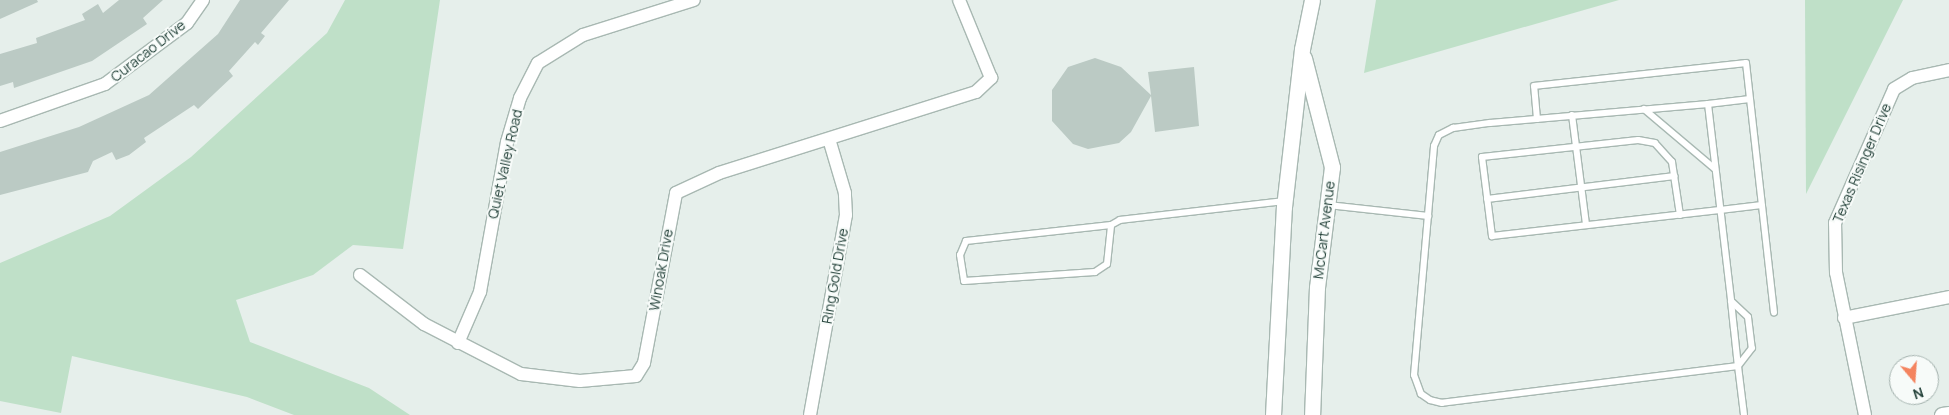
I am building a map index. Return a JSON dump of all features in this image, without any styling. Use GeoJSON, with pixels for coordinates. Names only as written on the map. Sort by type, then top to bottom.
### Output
{"type":"FeatureCollection","features":[{"type":"Feature","properties":{"kind":"street","name":"Curacao Drive"},"geometry":{"type":"LineString","coordinates":[[0,121],[105,84],[187,23],[203,0]]}},
{"type":"Feature","properties":{"kind":"street","name":"Quiet Valley Road"},"geometry":{"type":"LineString","coordinates":[[458,343],[480,292],[507,142],[520,98],[538,63],[583,35],[694,0]]}},
{"type":"Feature","properties":{"kind":"street","name":"Winoak Drive"},"geometry":{"type":"LineString","coordinates":[[360,275],[391,302],[500,366],[548,380],[636,376],[644,363],[676,193],[719,173],[976,92],[991,78],[959,0]]}},
{"type":"Feature","properties":{"kind":"street","name":"McCart Avenue"},"geometry":{"type":"LineString","coordinates":[[1271,411],[1284,201],[1302,49],[1312,0]]}},
{"type":"Feature","properties":{"kind":"street","name":"McCart Avenue"},"geometry":{"type":"LineString","coordinates":[[1302,49],[1332,167],[1317,287],[1312,415]]}},
{"type":"Feature","properties":{"kind":"street","name":"Texas Risinger Drive"},"geometry":{"type":"LineString","coordinates":[[1865,415],[1836,273],[1838,214],[1894,88],[1912,78],[1949,70]]}},
{"type":"Feature","properties":{"kind":"street","name":"Ring Gold Drive"},"geometry":{"type":"LineString","coordinates":[[810,415],[846,215],[841,176],[829,139]]}},
{"type":"Feature","properties":{"kind":"street"},"geometry":{"type":"LineString","coordinates":[[1844,318],[1949,297]]}},
{"type":"Feature","properties":{"kind":"street"},"geometry":{"type":"LineString","coordinates":[[1942,415],[1949,414]]}},
{"type":"Feature","properties":{"kind":"lane"},"geometry":{"type":"LineString","coordinates":[[1537,119],[1534,86],[1746,63],[1774,312]]}},
{"type":"Feature","properties":{"kind":"lane"},"geometry":{"type":"LineString","coordinates":[[1731,300],[1749,322],[1752,348],[1738,366],[1442,403],[1430,400],[1421,394],[1414,376],[1428,216],[1439,135],[1453,128],[1750,99]]}},
{"type":"Feature","properties":{"kind":"lane"},"geometry":{"type":"LineString","coordinates":[[1708,104],[1744,415]]}},
{"type":"Feature","properties":{"kind":"lane"},"geometry":{"type":"LineString","coordinates":[[1644,109],[1715,168]]}},
{"type":"Feature","properties":{"kind":"lane"},"geometry":{"type":"LineString","coordinates":[[1572,115],[1586,225]]}},
{"type":"Feature","properties":{"kind":"lane"},"geometry":{"type":"LineString","coordinates":[[1680,214],[1672,162],[1655,143],[1638,140],[1482,158],[1492,236],[1762,205]]}},
{"type":"Feature","properties":{"kind":"lane"},"geometry":{"type":"LineString","coordinates":[[1487,199],[1675,176]]}},
{"type":"Feature","properties":{"kind":"lane"},"geometry":{"type":"LineString","coordinates":[[1111,225],[1107,264],[1095,272],[964,281],[960,255],[966,241],[1111,225],[1131,218],[1284,201]]}},
{"type":"Feature","properties":{"kind":"lane"},"geometry":{"type":"LineString","coordinates":[[1328,205],[1428,216]]}},
{"type":"Feature","properties":{"kind":"green space"},"geometry":{"type":"Polygon","coordinates":[[[345,0],[440,0],[403,249],[353,245],[313,275],[236,300],[250,342],[369,388],[410,415],[294,415],[247,397],[72,356],[61,413],[0,401],[0,263],[110,216],[191,157],[327,33],[345,0]]]}},
{"type":"Feature","properties":{"kind":"green space"},"geometry":{"type":"Polygon","coordinates":[[[1376,0],[1619,0],[1364,73],[1376,0]]]}},
{"type":"Feature","properties":{"kind":"green space"},"geometry":{"type":"Polygon","coordinates":[[[1805,0],[1903,0],[1806,194],[1805,0]]]}},
{"type":"Feature","properties":{"kind":"building"},"geometry":{"type":"Polygon","coordinates":[[[0,0],[37,0],[38,2],[0,19],[0,0]]]}},
{"type":"Feature","properties":{"kind":"building"},"geometry":{"type":"Polygon","coordinates":[[[119,0],[163,0],[143,18],[147,24],[92,61],[14,88],[13,82],[0,86],[0,54],[37,43],[36,38],[85,20],[82,14],[98,4],[103,13],[119,0]]]}},
{"type":"Feature","properties":{"kind":"building"},"geometry":{"type":"Polygon","coordinates":[[[240,0],[289,0],[261,33],[265,36],[258,45],[255,42],[229,71],[233,76],[198,109],[194,105],[144,138],[146,142],[129,155],[116,160],[112,152],[93,161],[88,172],[0,195],[0,152],[79,127],[149,95],[218,34],[240,0]]]}},
{"type":"Feature","properties":{"kind":"building"},"geometry":{"type":"Polygon","coordinates":[[[1095,58],[1121,67],[1151,95],[1148,72],[1194,67],[1199,126],[1155,132],[1151,96],[1131,132],[1119,143],[1088,149],[1073,144],[1052,121],[1052,90],[1068,67],[1095,58]]]}}]}
